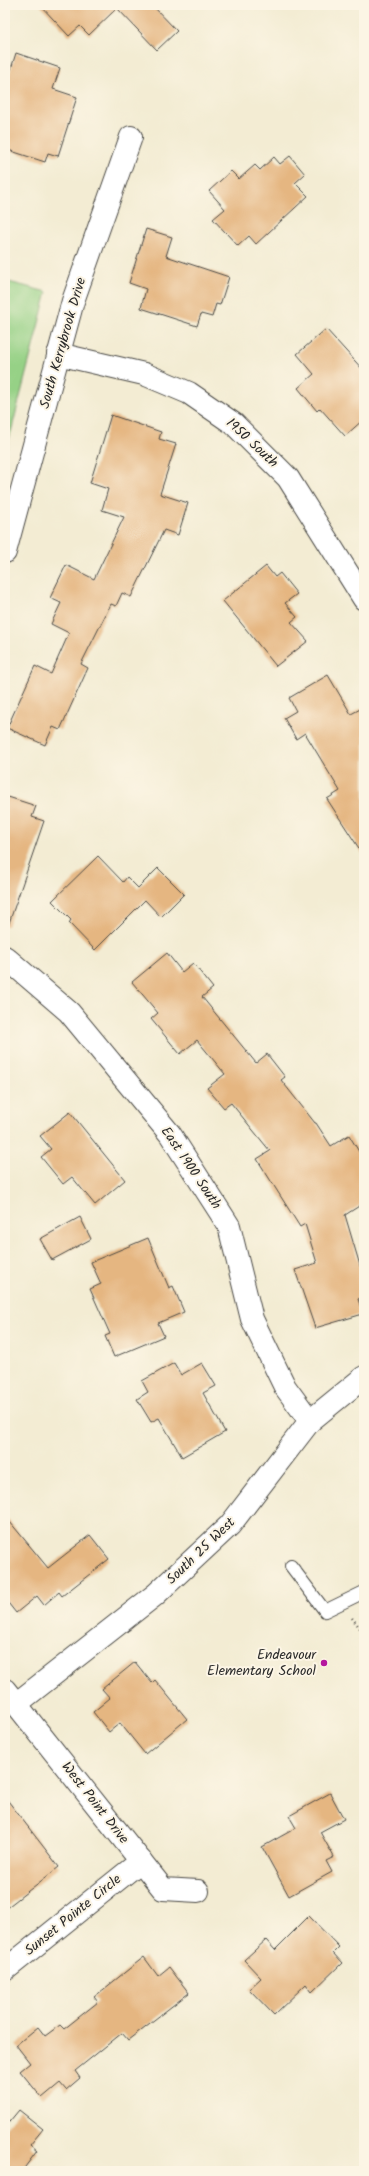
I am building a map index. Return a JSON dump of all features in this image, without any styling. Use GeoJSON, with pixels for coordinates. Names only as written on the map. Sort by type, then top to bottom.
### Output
{"type":"FeatureCollection","features":[{"type":"Feature","properties":{"kind":"street","name":"South Kerrybrook Drive"},"geometry":{"type":"LineString","coordinates":[[5,552],[73,301],[131,137]]}},
{"type":"Feature","properties":{"kind":"street","name":"1950 South"},"geometry":{"type":"LineString","coordinates":[[58,354],[144,374],[189,393],[234,424],[288,478],[364,599]]}},
{"type":"Feature","properties":{"kind":"street","name":"East 1900 South"},"geometry":{"type":"LineString","coordinates":[[5,957],[69,1012],[174,1141],[229,1226],[252,1319],[285,1387],[310,1421]]}},
{"type":"Feature","properties":{"kind":"street","name":"South 25 West"},"geometry":{"type":"LineString","coordinates":[[11,1697],[154,1595],[230,1526],[310,1421],[364,1377]]}},
{"type":"Feature","properties":{"kind":"street","name":"West Point Drive"},"geometry":{"type":"LineString","coordinates":[[11,1697],[163,1889],[198,1891]]}},
{"type":"Feature","properties":{"kind":"street","name":"Sunset Pointe Circle"},"geometry":{"type":"LineString","coordinates":[[5,1970],[141,1861]]}},
{"type":"Feature","properties":{"kind":"lane"},"geometry":{"type":"LineString","coordinates":[[291,1566],[325,1611],[364,1592]]}},
{"type":"Feature","properties":{"kind":"path"},"geometry":{"type":"LineString","coordinates":[[350,1616],[364,1633]]}},
{"type":"Feature","properties":{"kind":"green space"},"geometry":{"type":"Polygon","coordinates":[[[5,281],[47,292],[5,455],[5,281]]]}},
{"type":"Feature","properties":{"kind":"building"},"geometry":{"type":"Polygon","coordinates":[[[40,5],[152,5],[177,31],[157,50],[117,8],[89,35],[80,26],[69,36],[40,5]]]}},
{"type":"Feature","properties":{"kind":"building"},"geometry":{"type":"Polygon","coordinates":[[[16,53],[60,68],[53,89],[77,97],[58,156],[48,153],[45,162],[5,149],[5,88],[16,53]]]}},
{"type":"Feature","properties":{"kind":"building"},"geometry":{"type":"Polygon","coordinates":[[[290,156],[305,174],[295,183],[308,196],[256,244],[249,236],[238,246],[213,219],[225,209],[209,191],[231,171],[239,179],[255,165],[260,170],[274,157],[280,164],[290,156]]]}},
{"type":"Feature","properties":{"kind":"building"},"geometry":{"type":"Polygon","coordinates":[[[146,229],[172,237],[166,256],[229,277],[220,305],[216,304],[212,317],[201,314],[197,326],[141,308],[146,289],[129,283],[146,229]]]}},
{"type":"Feature","properties":{"kind":"building"},"geometry":{"type":"Polygon","coordinates":[[[326,329],[364,371],[364,419],[345,436],[320,408],[317,411],[298,388],[314,374],[297,354],[326,329]]]}},
{"type":"Feature","properties":{"kind":"building"},"geometry":{"type":"Polygon","coordinates":[[[111,415],[161,432],[159,439],[176,444],[160,494],[188,503],[178,535],[164,530],[131,597],[122,593],[116,606],[111,604],[81,664],[88,668],[60,730],[53,727],[45,745],[7,728],[35,666],[51,674],[69,633],[51,624],[61,603],[50,598],[66,565],[94,579],[124,517],[102,510],[108,489],[90,483],[111,415]]]}},
{"type":"Feature","properties":{"kind":"building"},"geometry":{"type":"Polygon","coordinates":[[[266,566],[275,577],[280,573],[297,594],[285,603],[297,617],[291,622],[308,641],[276,666],[223,601],[266,566]]]}},
{"type":"Feature","properties":{"kind":"building"},"geometry":{"type":"Polygon","coordinates":[[[328,675],[351,714],[364,707],[364,856],[327,799],[340,791],[305,733],[296,739],[284,718],[296,711],[289,698],[328,675]]]}},
{"type":"Feature","properties":{"kind":"building"},"geometry":{"type":"Polygon","coordinates":[[[5,796],[36,806],[32,817],[44,821],[8,926],[5,926],[5,796]]]}},
{"type":"Feature","properties":{"kind":"building"},"geometry":{"type":"Polygon","coordinates":[[[98,856],[123,882],[127,877],[138,888],[158,868],[184,894],[161,917],[145,900],[95,950],[69,923],[71,920],[52,901],[98,856]]]}},
{"type":"Feature","properties":{"kind":"building"},"geometry":{"type":"Polygon","coordinates":[[[167,953],[182,972],[193,963],[213,988],[202,997],[256,1063],[267,1054],[285,1077],[281,1080],[316,1123],[331,1146],[349,1135],[364,1160],[364,1203],[345,1215],[364,1279],[364,1297],[358,1299],[363,1314],[315,1328],[295,1270],[317,1263],[305,1224],[300,1227],[257,1159],[270,1151],[231,1103],[224,1108],[207,1088],[225,1074],[197,1040],[180,1054],[151,1019],[158,1013],[132,982],[167,953]]]}},
{"type":"Feature","properties":{"kind":"building"},"geometry":{"type":"Polygon","coordinates":[[[70,1112],[125,1180],[95,1205],[72,1177],[63,1184],[41,1157],[51,1149],[40,1136],[70,1112]]]}},
{"type":"Feature","properties":{"kind":"building"},"geometry":{"type":"Polygon","coordinates":[[[80,1217],[91,1239],[52,1260],[40,1239],[80,1217]]]}},
{"type":"Feature","properties":{"kind":"building"},"geometry":{"type":"Polygon","coordinates":[[[148,1238],[169,1288],[173,1286],[184,1312],[158,1323],[164,1336],[114,1357],[105,1336],[110,1334],[90,1289],[101,1284],[91,1262],[148,1238]]]}},
{"type":"Feature","properties":{"kind":"building"},"geometry":{"type":"Polygon","coordinates":[[[174,1363],[181,1375],[202,1363],[216,1386],[203,1393],[225,1432],[182,1457],[159,1418],[151,1422],[137,1399],[148,1392],[142,1381],[174,1363]]]}},
{"type":"Feature","properties":{"kind":"building"},"geometry":{"type":"Polygon","coordinates":[[[5,1516],[48,1568],[90,1535],[109,1559],[62,1596],[59,1592],[44,1605],[37,1596],[16,1613],[5,1599],[5,1516]]]}},
{"type":"Feature","properties":{"kind":"building"},"geometry":{"type":"Polygon","coordinates":[[[135,1662],[152,1683],[155,1680],[187,1719],[145,1754],[120,1723],[109,1732],[93,1712],[110,1698],[102,1689],[135,1662]]]}},
{"type":"Feature","properties":{"kind":"building"},"geometry":{"type":"Polygon","coordinates":[[[330,1793],[344,1819],[320,1832],[334,1857],[326,1861],[332,1872],[289,1896],[262,1847],[296,1828],[289,1816],[330,1793]]]}},
{"type":"Feature","properties":{"kind":"building"},"geometry":{"type":"Polygon","coordinates":[[[5,1797],[59,1867],[5,1909],[5,1797]]]}},
{"type":"Feature","properties":{"kind":"building"},"geometry":{"type":"Polygon","coordinates":[[[309,1916],[339,1947],[333,1953],[342,1963],[312,1992],[306,1984],[274,2015],[249,1989],[261,1978],[244,1960],[266,1940],[275,1950],[309,1916]]]}},
{"type":"Feature","properties":{"kind":"building"},"geometry":{"type":"Polygon","coordinates":[[[144,1957],[158,1976],[169,1967],[189,1993],[128,2040],[122,2033],[75,2071],[80,2078],[66,2090],[60,2083],[42,2098],[20,2071],[30,2063],[16,2045],[38,2027],[45,2036],[60,2025],[64,2029],[98,2002],[94,1997],[144,1957]]]}},
{"type":"Feature","properties":{"kind":"building"},"geometry":{"type":"Polygon","coordinates":[[[19,2110],[43,2129],[30,2145],[37,2151],[22,2171],[5,2171],[5,2127],[19,2110]]]}},
{"type":"Feature","properties":{"kind":"place","name":"Endeavour Elementary School"},"geometry":{"type":"Point","coordinates":[324,1663]}}]}
